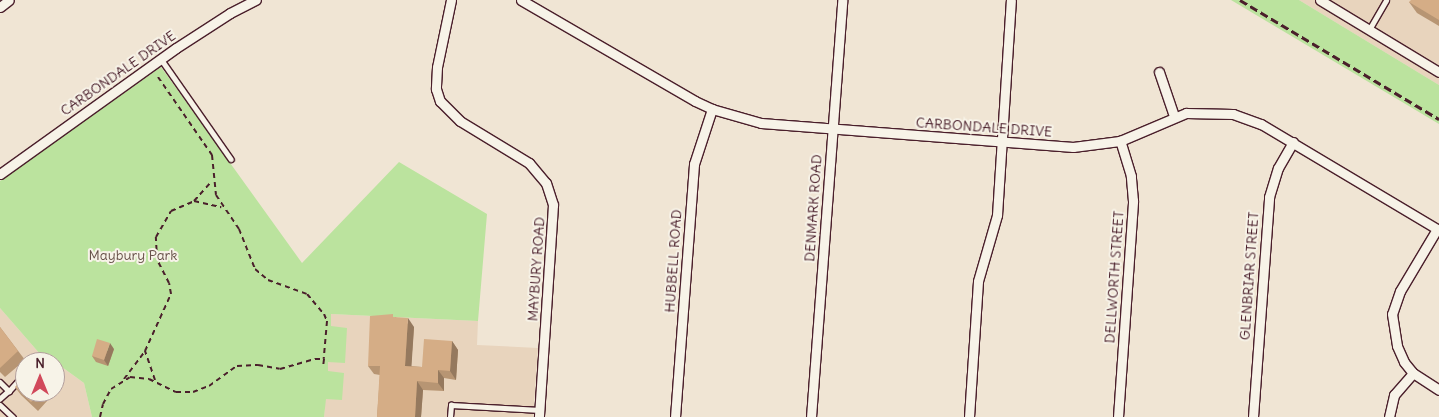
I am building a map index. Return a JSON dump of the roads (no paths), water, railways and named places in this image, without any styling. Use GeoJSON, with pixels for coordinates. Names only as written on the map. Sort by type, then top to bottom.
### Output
{"type":"FeatureCollection","features":[{"type":"Feature","properties":{"kind":"street"},"geometry":{"type":"LineString","coordinates":[[0,7],[9,0]]}},
{"type":"Feature","properties":{"kind":"street","name":"MAYBURY ROAD"},"geometry":{"type":"LineString","coordinates":[[451,0],[437,67],[436,88],[440,101],[460,122],[529,163],[546,183],[553,205],[555,219],[540,413]]}},
{"type":"Feature","properties":{"kind":"street","name":"CARBONDALE DRIVE"},"geometry":{"type":"LineString","coordinates":[[522,0],[712,109],[761,123],[1073,147],[1120,141],[1174,116],[1198,112],[1233,114],[1261,124],[1438,229]]}},
{"type":"Feature","properties":{"kind":"street","name":"DENMARK ROAD"},"geometry":{"type":"LineString","coordinates":[[811,417],[842,0]]}},
{"type":"Feature","properties":{"kind":"street"},"geometry":{"type":"LineString","coordinates":[[969,417],[978,281],[997,215],[1011,0]]}},
{"type":"Feature","properties":{"kind":"street"},"geometry":{"type":"LineString","coordinates":[[1320,0],[1439,72]]}},
{"type":"Feature","properties":{"kind":"street","name":"CARBONDALE DRIVE"},"geometry":{"type":"LineString","coordinates":[[0,174],[161,59],[250,1]]}},
{"type":"Feature","properties":{"kind":"street"},"geometry":{"type":"LineString","coordinates":[[1159,72],[1174,116]]}},
{"type":"Feature","properties":{"kind":"street","name":"HUBBELL ROAD"},"geometry":{"type":"LineString","coordinates":[[675,417],[694,164],[712,109]]}},
{"type":"Feature","properties":{"kind":"street","name":"DELLWORTH STREET"},"geometry":{"type":"LineString","coordinates":[[1118,417],[1133,201],[1131,176],[1120,141]]}},
{"type":"Feature","properties":{"kind":"street","name":"GLENBRIAR STREET"},"geometry":{"type":"LineString","coordinates":[[1253,417],[1269,197],[1278,168],[1293,142]]}},
{"type":"Feature","properties":{"kind":"street"},"geometry":{"type":"LineString","coordinates":[[1438,229],[1400,291],[1392,314],[1397,346],[1413,373],[1439,390]]}},
{"type":"Feature","properties":{"kind":"street"},"geometry":{"type":"LineString","coordinates":[[1389,417],[1394,395],[1413,373]]}},
{"type":"Feature","properties":{"kind":"lane"},"geometry":{"type":"LineString","coordinates":[[1369,30],[1386,0]]}},
{"type":"Feature","properties":{"kind":"lane"},"geometry":{"type":"LineString","coordinates":[[161,59],[231,159]]}},
{"type":"Feature","properties":{"kind":"lane"},"geometry":{"type":"LineString","coordinates":[[0,382],[9,391]]}},
{"type":"Feature","properties":{"kind":"lane"},"geometry":{"type":"LineString","coordinates":[[0,399],[15,384]]}},
{"type":"Feature","properties":{"kind":"lane"},"geometry":{"type":"LineString","coordinates":[[0,405],[13,417]]}},
{"type":"Feature","properties":{"kind":"lane"},"geometry":{"type":"LineString","coordinates":[[450,417],[451,405],[540,413]]}},
{"type":"Feature","properties":{"kind":"railway"},"geometry":{"type":"LineString","coordinates":[[1240,0],[1439,119]]}},
{"type":"Feature","properties":{"kind":"park label","name":"Maybury Park"},"geometry":{"type":"Point","coordinates":[133,255]}}]}
